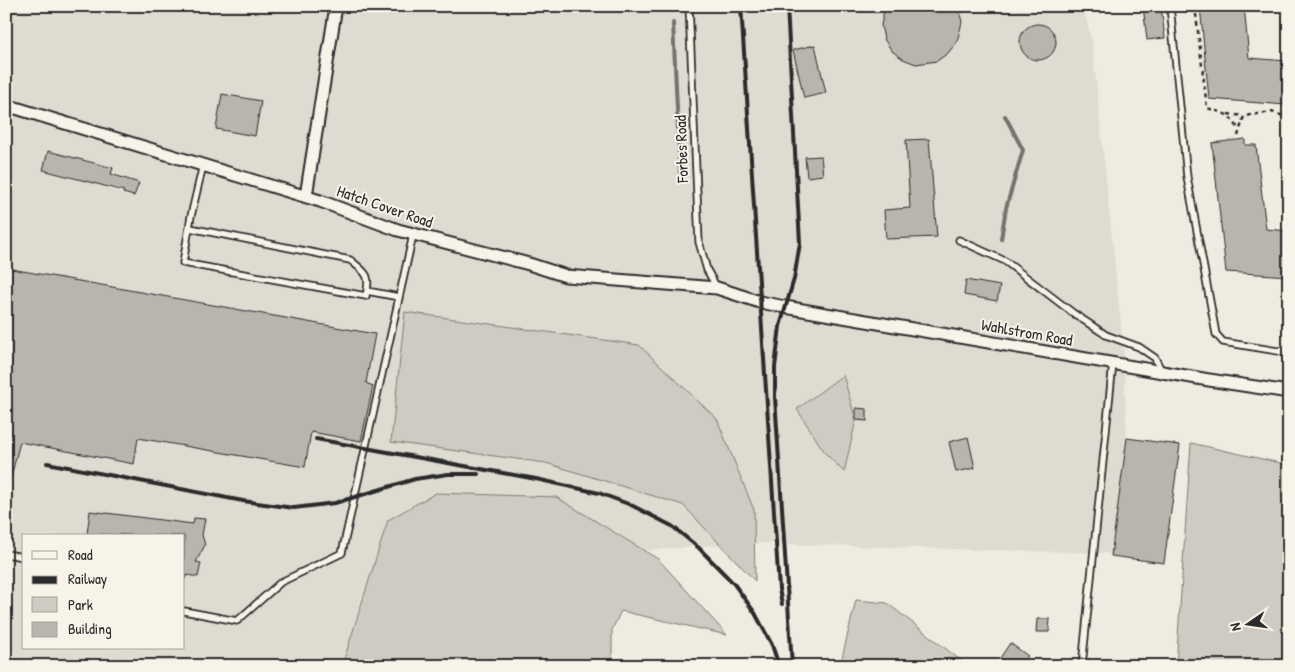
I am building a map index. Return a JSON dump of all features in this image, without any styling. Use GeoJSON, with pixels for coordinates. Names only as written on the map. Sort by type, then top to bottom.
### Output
{"type":"FeatureCollection","features":[{"type":"Feature","properties":{"kind":"street"},"geometry":{"type":"LineString","coordinates":[[306,196],[336,6]]}},
{"type":"Feature","properties":{"kind":"street","name":"Hatch Cover Road"},"geometry":{"type":"LineString","coordinates":[[6,105],[306,196],[413,235],[529,264],[566,276],[717,288],[760,302]]}},
{"type":"Feature","properties":{"kind":"street","name":"Wahlstrom Road"},"geometry":{"type":"LineString","coordinates":[[760,302],[1162,372],[1289,392]]}},
{"type":"Feature","properties":{"kind":"lane","name":"Forbes Road"},"geometry":{"type":"LineString","coordinates":[[689,6],[699,242],[708,270],[717,288]]}},
{"type":"Feature","properties":{"kind":"lane"},"geometry":{"type":"LineString","coordinates":[[1170,6],[1187,177],[1216,334],[1223,342],[1289,354]]}},
{"type":"Feature","properties":{"kind":"lane"},"geometry":{"type":"LineString","coordinates":[[190,228],[350,260],[366,273],[369,280],[366,296],[184,263],[191,216],[203,165]]}},
{"type":"Feature","properties":{"kind":"lane"},"geometry":{"type":"LineString","coordinates":[[185,611],[237,621],[281,582],[342,553],[413,235]]}},
{"type":"Feature","properties":{"kind":"lane"},"geometry":{"type":"LineString","coordinates":[[959,240],[1005,261],[1073,313],[1106,335],[1139,347],[1155,358],[1162,372]]}},
{"type":"Feature","properties":{"kind":"lane"},"geometry":{"type":"LineString","coordinates":[[367,291],[399,297]]}},
{"type":"Feature","properties":{"kind":"lane"},"geometry":{"type":"LineString","coordinates":[[1278,351],[1289,348]]}},
{"type":"Feature","properties":{"kind":"lane"},"geometry":{"type":"LineString","coordinates":[[1082,666],[1113,363]]}},
{"type":"Feature","properties":{"kind":"lane"},"geometry":{"type":"LineString","coordinates":[[6,554],[22,557]]}},
{"type":"Feature","properties":{"kind":"path"},"geometry":{"type":"LineString","coordinates":[[1195,6],[1207,108],[1227,114],[1244,116],[1272,112],[1289,118]]}},
{"type":"Feature","properties":{"kind":"path"},"geometry":{"type":"LineString","coordinates":[[1227,114],[1239,130]]}},
{"type":"Feature","properties":{"kind":"path"},"geometry":{"type":"LineString","coordinates":[[1238,136],[1244,116]]}},
{"type":"Feature","properties":{"kind":"shaded area"},"geometry":{"type":"Polygon","coordinates":[[[6,6],[1083,6],[1092,42],[1124,355],[1130,554],[747,543],[491,562],[403,666],[6,666],[6,6]]]}},
{"type":"Feature","properties":{"kind":"green space"},"geometry":{"type":"Polygon","coordinates":[[[405,312],[639,345],[717,419],[754,510],[755,581],[683,505],[546,463],[391,442],[405,312]]]}},
{"type":"Feature","properties":{"kind":"green space"},"geometry":{"type":"Polygon","coordinates":[[[843,375],[856,420],[844,472],[825,453],[797,409],[843,375]]]}},
{"type":"Feature","properties":{"kind":"green space"},"geometry":{"type":"Polygon","coordinates":[[[1191,443],[1289,465],[1289,666],[1176,666],[1191,443]]]}},
{"type":"Feature","properties":{"kind":"green space"},"geometry":{"type":"Polygon","coordinates":[[[436,493],[556,497],[658,559],[727,635],[621,611],[612,630],[612,666],[342,666],[388,520],[436,493]]]}},
{"type":"Feature","properties":{"kind":"green space"},"geometry":{"type":"Polygon","coordinates":[[[856,600],[887,603],[968,666],[840,666],[856,600]]]}},
{"type":"Feature","properties":{"kind":"building"},"geometry":{"type":"Polygon","coordinates":[[[885,6],[958,6],[962,22],[957,42],[948,53],[937,61],[916,64],[903,59],[892,51],[884,39],[881,25],[885,6]]]}},
{"type":"Feature","properties":{"kind":"building"},"geometry":{"type":"Polygon","coordinates":[[[1143,6],[1161,6],[1165,38],[1147,40],[1143,6]]]}},
{"type":"Feature","properties":{"kind":"building"},"geometry":{"type":"Polygon","coordinates":[[[1200,6],[1244,6],[1249,58],[1287,61],[1286,105],[1209,99],[1200,6]]]}},
{"type":"Feature","properties":{"kind":"building"},"geometry":{"type":"Polygon","coordinates":[[[1038,24],[1045,25],[1051,29],[1055,35],[1055,49],[1051,55],[1045,59],[1038,60],[1031,59],[1025,55],[1021,49],[1020,42],[1021,35],[1025,29],[1031,25],[1038,24]]]}},
{"type":"Feature","properties":{"kind":"building"},"geometry":{"type":"Polygon","coordinates":[[[815,45],[826,93],[804,98],[793,50],[815,45]]]}},
{"type":"Feature","properties":{"kind":"building"},"geometry":{"type":"Polygon","coordinates":[[[222,94],[261,101],[255,136],[216,129],[222,94]]]}},
{"type":"Feature","properties":{"kind":"building"},"geometry":{"type":"Polygon","coordinates":[[[929,139],[937,237],[886,239],[884,210],[910,208],[906,140],[929,139]]]}},
{"type":"Feature","properties":{"kind":"building"},"geometry":{"type":"Polygon","coordinates":[[[1245,139],[1245,145],[1256,145],[1266,229],[1289,231],[1289,276],[1226,272],[1212,143],[1245,139]]]}},
{"type":"Feature","properties":{"kind":"building"},"geometry":{"type":"Polygon","coordinates":[[[48,151],[113,168],[111,174],[139,183],[134,196],[123,193],[124,191],[43,170],[48,151]]]}},
{"type":"Feature","properties":{"kind":"building"},"geometry":{"type":"Polygon","coordinates":[[[821,156],[823,175],[807,177],[805,157],[821,156]]]}},
{"type":"Feature","properties":{"kind":"building"},"geometry":{"type":"Polygon","coordinates":[[[6,268],[375,334],[366,383],[373,386],[361,441],[311,432],[305,467],[138,438],[134,464],[20,442],[10,481],[6,481],[6,268]]]}},
{"type":"Feature","properties":{"kind":"building"},"geometry":{"type":"Polygon","coordinates":[[[966,280],[1000,286],[997,301],[964,295],[966,280]]]}},
{"type":"Feature","properties":{"kind":"building"},"geometry":{"type":"Polygon","coordinates":[[[856,408],[867,409],[867,421],[856,420],[856,408]]]}},
{"type":"Feature","properties":{"kind":"building"},"geometry":{"type":"Polygon","coordinates":[[[968,437],[975,468],[956,472],[949,442],[968,437]]]}},
{"type":"Feature","properties":{"kind":"building"},"geometry":{"type":"Polygon","coordinates":[[[1127,438],[1180,445],[1164,563],[1111,556],[1127,438]]]}},
{"type":"Feature","properties":{"kind":"building"},"geometry":{"type":"Polygon","coordinates":[[[90,511],[193,524],[194,518],[205,519],[202,535],[205,545],[196,562],[201,563],[198,577],[187,575],[185,578],[185,534],[87,534],[90,511]]]}},
{"type":"Feature","properties":{"kind":"building"},"geometry":{"type":"Polygon","coordinates":[[[1037,619],[1050,619],[1049,632],[1036,632],[1037,619]]]}},
{"type":"Feature","properties":{"kind":"building"},"geometry":{"type":"Polygon","coordinates":[[[1010,643],[1028,656],[1021,666],[1011,666],[1000,658],[1010,643]]]}},
{"type":"Feature","properties":{"kind":"waterway"},"geometry":{"type":"LineString","coordinates":[[673,23],[680,173]]}},
{"type":"Feature","properties":{"kind":"waterway"},"geometry":{"type":"LineString","coordinates":[[1001,239],[1006,208],[1023,150],[1005,116]]}},
{"type":"Feature","properties":{"kind":"railway"},"geometry":{"type":"LineString","coordinates":[[741,6],[779,589],[782,604]]}},
{"type":"Feature","properties":{"kind":"railway"},"geometry":{"type":"LineString","coordinates":[[787,6],[800,243],[794,279],[780,326],[775,367],[775,397],[792,666]]}},
{"type":"Feature","properties":{"kind":"railway"},"geometry":{"type":"LineString","coordinates":[[316,439],[536,479],[599,493],[631,505],[672,526],[699,548],[734,584],[755,613],[772,645],[779,666]]}},
{"type":"Feature","properties":{"kind":"railway"},"geometry":{"type":"LineString","coordinates":[[47,463],[243,501],[294,508],[335,503],[415,479],[448,474],[478,474]]}}]}
